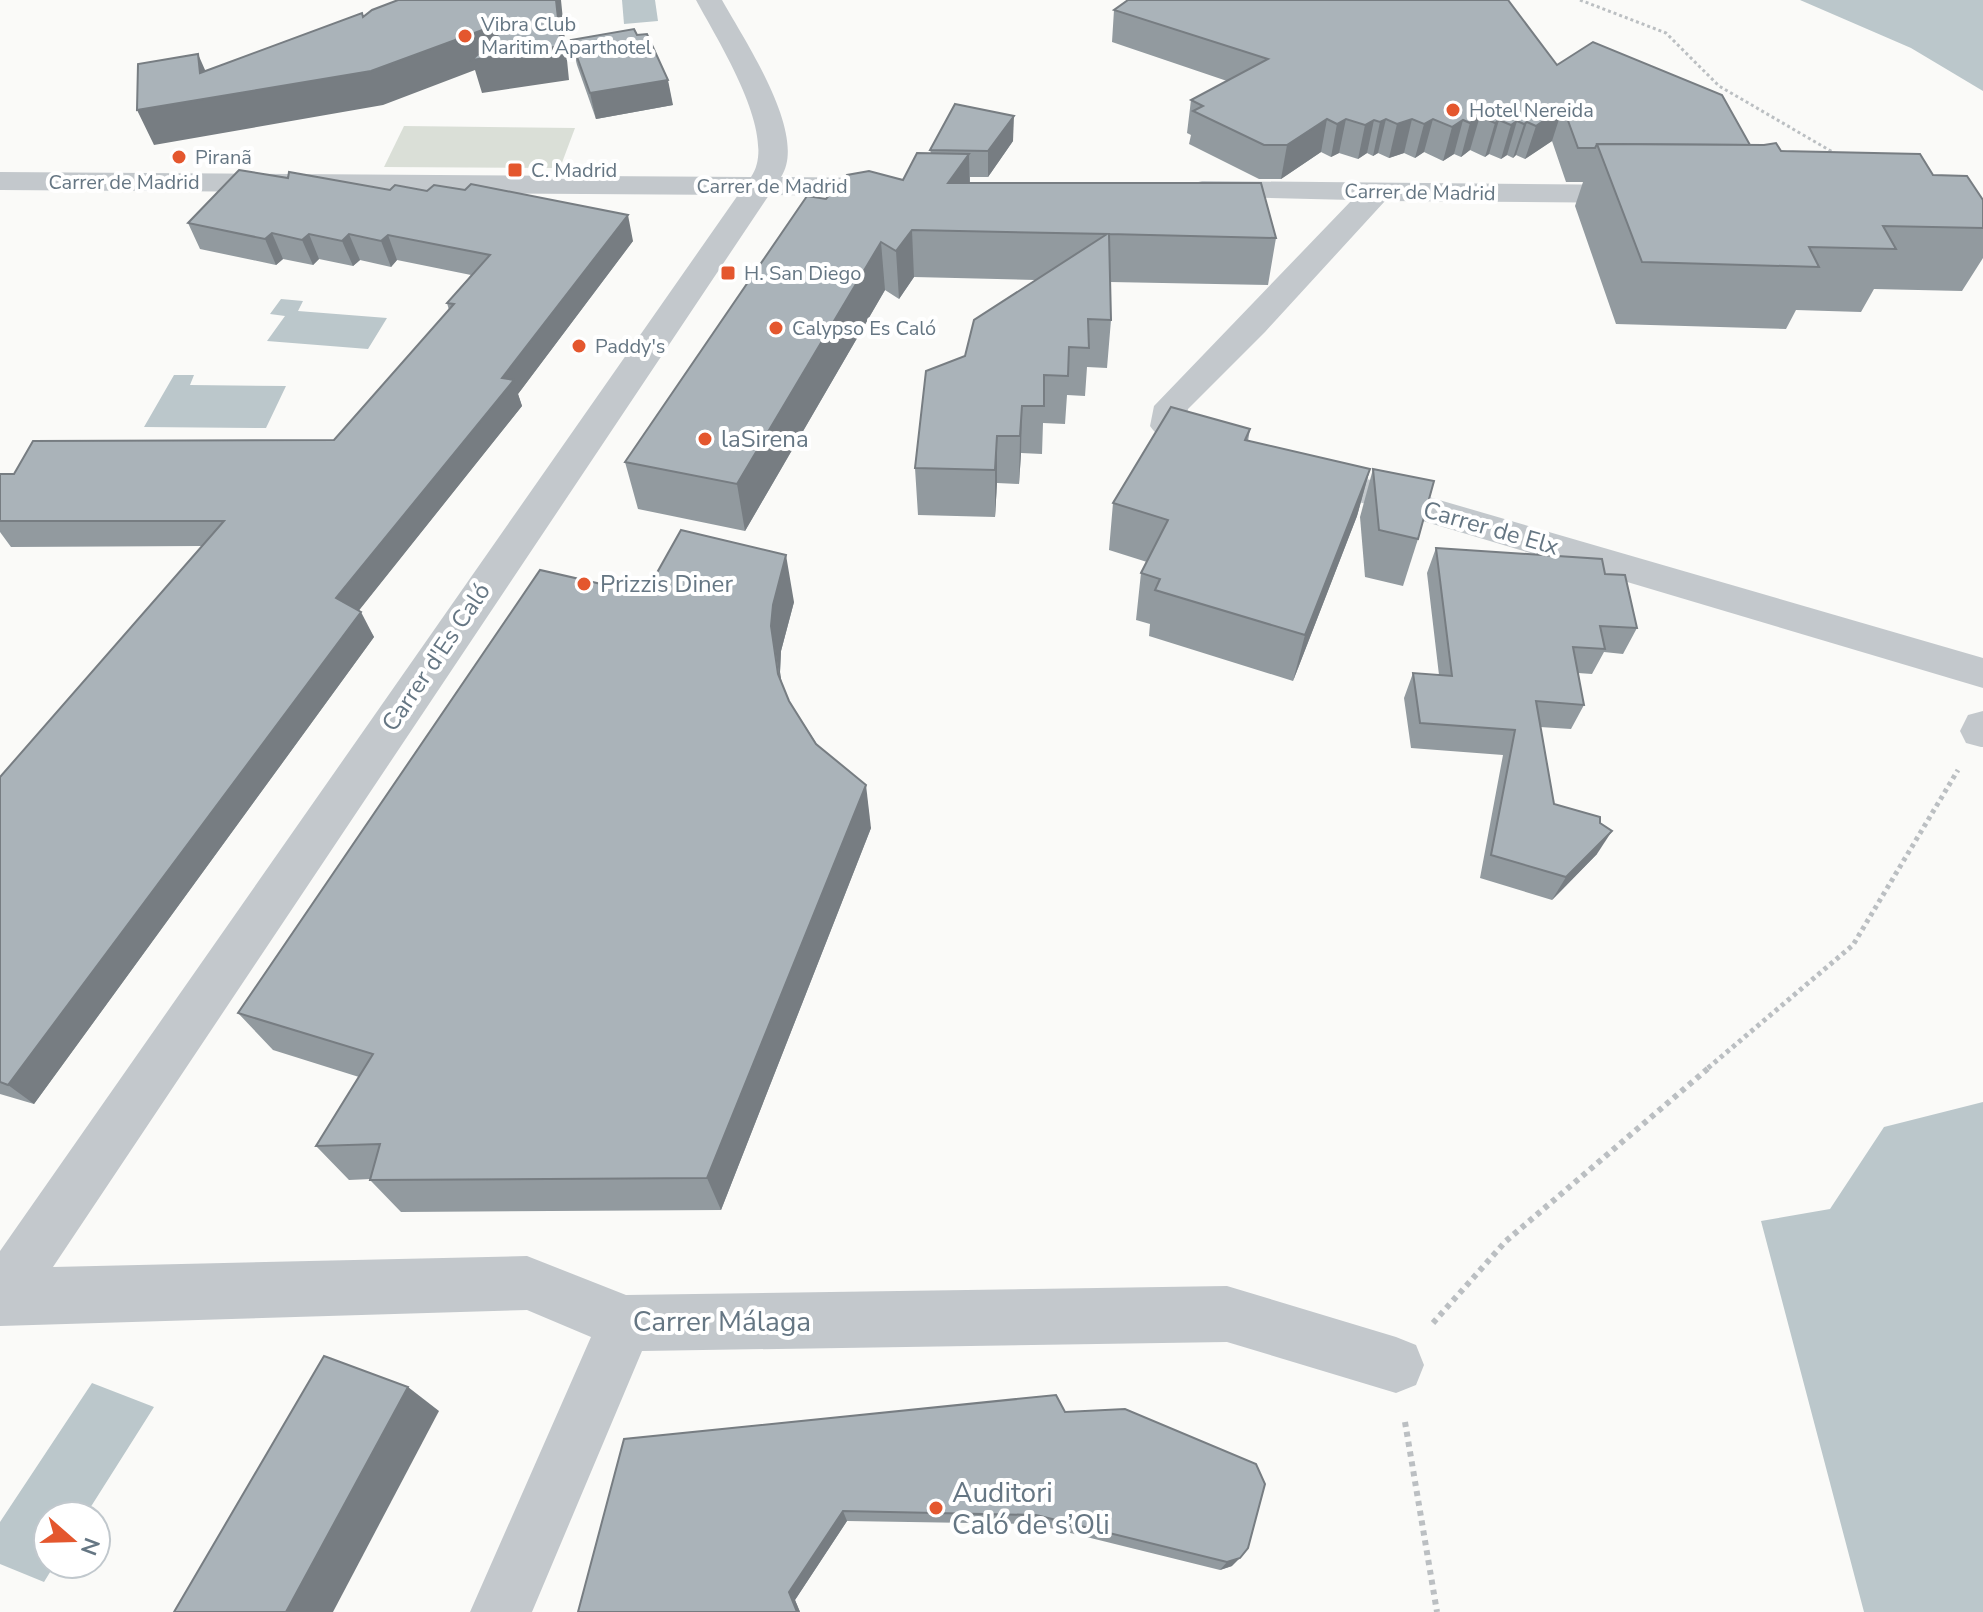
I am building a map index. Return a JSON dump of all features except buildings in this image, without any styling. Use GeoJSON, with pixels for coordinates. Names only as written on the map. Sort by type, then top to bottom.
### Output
{"type":"FeatureCollection","features":[{"type":"Feature","properties":{"kind":"street","name":"Carrer d'Es Caló"},"geometry":{"type":"LineString","coordinates":[[0,1297],[663,324],[762,186],[775,156],[773,138],[753,86],[709,0]]}},
{"type":"Feature","properties":{"kind":"street","name":"Carrer de Madrid"},"geometry":{"type":"LineString","coordinates":[[0,181],[932,187]]}},
{"type":"Feature","properties":{"kind":"street","name":"Carrer de Madrid"},"geometry":{"type":"LineString","coordinates":[[1170,189],[1674,194]]}},
{"type":"Feature","properties":{"kind":"street","name":"Carrer de Elx"},"geometry":{"type":"LineString","coordinates":[[1377,191],[1253,325],[1171,406],[1168,426],[1194,440],[1983,673]]}},
{"type":"Feature","properties":{"kind":"street","name":"Carrer Málaga"},"geometry":{"type":"LineString","coordinates":[[0,1297],[527,1283],[626,1323],[1227,1314],[1396,1365]]}},
{"type":"Feature","properties":{"kind":"street"},"geometry":{"type":"LineString","coordinates":[[501,1612],[626,1323]]}},
{"type":"Feature","properties":{"kind":"path"},"geometry":{"type":"LineString","coordinates":[[1580,0],[1666,33],[1719,86],[1841,157]]}},
{"type":"Feature","properties":{"kind":"path"},"geometry":{"type":"LineString","coordinates":[[1437,1612],[1396,1365],[1506,1241],[1853,945],[1982,729]]}},
{"type":"Feature","properties":{"kind":"shaded area"},"geometry":{"type":"Polygon","coordinates":[[[622,0],[655,0],[658,21],[624,24],[622,0]]]}},
{"type":"Feature","properties":{"kind":"shaded area"},"geometry":{"type":"Polygon","coordinates":[[[1800,0],[1983,0],[1983,91],[1911,48],[1800,0]]]}},
{"type":"Feature","properties":{"kind":"shaded area"},"geometry":{"type":"Polygon","coordinates":[[[404,126],[575,128],[560,168],[384,167],[404,126]]]}},
{"type":"Feature","properties":{"kind":"shaded area"},"geometry":{"type":"Polygon","coordinates":[[[281,299],[303,301],[298,311],[387,318],[368,349],[267,341],[285,316],[270,314],[281,299]]]}},
{"type":"Feature","properties":{"kind":"shaded area"},"geometry":{"type":"Polygon","coordinates":[[[174,375],[194,375],[190,385],[286,386],[266,428],[144,427],[174,375]]]}},
{"type":"Feature","properties":{"kind":"shaded area"},"geometry":{"type":"Polygon","coordinates":[[[1983,1102],[1983,1612],[1864,1612],[1761,1221],[1830,1209],[1884,1127],[1983,1102]]]}},
{"type":"Feature","properties":{"kind":"shaded area"},"geometry":{"type":"Polygon","coordinates":[[[92,1383],[154,1407],[95,1500],[32,1500],[32,1577],[0,1564],[0,1522],[92,1383]]]}},
{"type":"Feature","properties":{"kind":"place","name":"Vibra Club Maritim Aparthotel"},"geometry":{"type":"Point","coordinates":[465,36]}},
{"type":"Feature","properties":{"kind":"place","name":"Hotel Nereida"},"geometry":{"type":"Point","coordinates":[1453,110]}},
{"type":"Feature","properties":{"kind":"place","name":"Piranã"},"geometry":{"type":"Point","coordinates":[179,157]}},
{"type":"Feature","properties":{"kind":"place","name":"C. Madrid"},"geometry":{"type":"Point","coordinates":[515,170]}},
{"type":"Feature","properties":{"kind":"place","name":"H. San Diego"},"geometry":{"type":"Point","coordinates":[728,273]}},
{"type":"Feature","properties":{"kind":"place","name":"Calypso Es Caló"},"geometry":{"type":"Point","coordinates":[776,328]}},
{"type":"Feature","properties":{"kind":"place","name":"Paddy's"},"geometry":{"type":"Point","coordinates":[579,346]}},
{"type":"Feature","properties":{"kind":"place","name":"laSirena"},"geometry":{"type":"Point","coordinates":[705,439]}},
{"type":"Feature","properties":{"kind":"place","name":"Prizzis Diner"},"geometry":{"type":"Point","coordinates":[584,584]}},
{"type":"Feature","properties":{"kind":"place","name":"Auditori Caló de s’Oli"},"geometry":{"type":"Point","coordinates":[936,1508]}}]}
